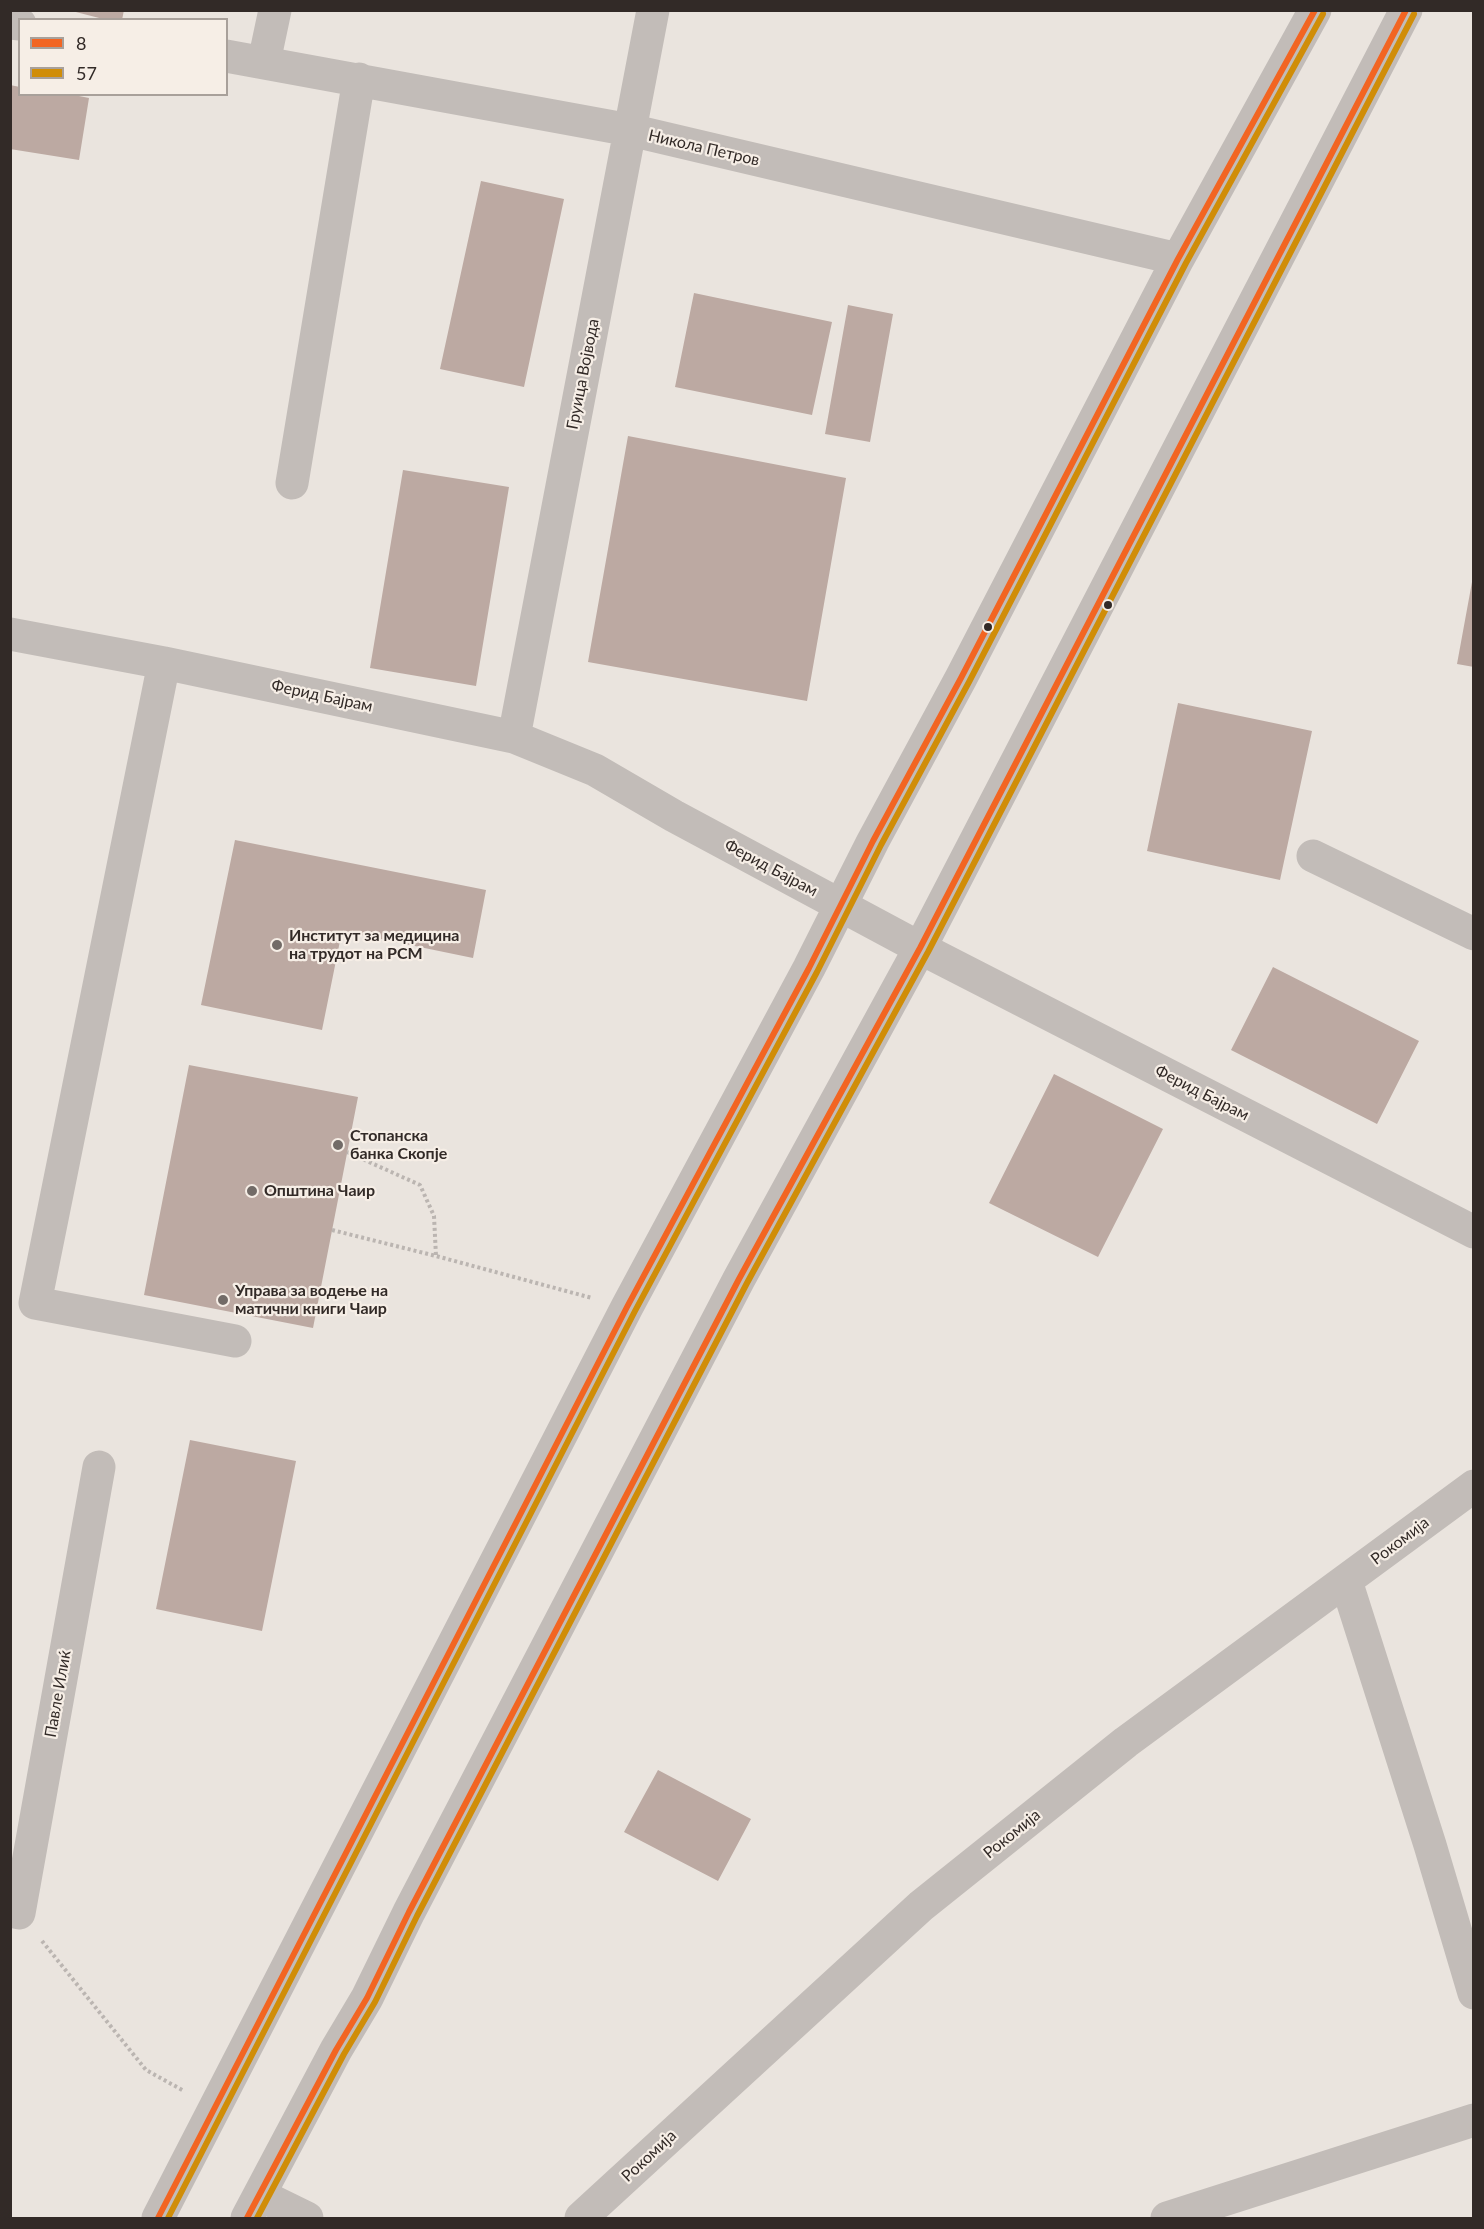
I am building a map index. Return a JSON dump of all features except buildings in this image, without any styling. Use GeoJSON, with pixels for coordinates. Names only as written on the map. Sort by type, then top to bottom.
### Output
{"type":"FeatureCollection","features":[{"type":"Feature","properties":{"kind":"street"},"geometry":{"type":"LineString","coordinates":[[264,62],[275,10]]}},
{"type":"Feature","properties":{"kind":"street","name":"Груица Војвода"},"geometry":{"type":"LineString","coordinates":[[514,737],[653,10]]}},
{"type":"Feature","properties":{"kind":"street"},"geometry":{"type":"LineString","coordinates":[[158,2218],[627,1307],[841,906],[1178,259],[1315,10]]}},
{"type":"Feature","properties":{"kind":"street"},"geometry":{"type":"LineString","coordinates":[[307,2218],[254,2207],[336,2050],[367,1998],[414,1901],[739,1279],[920,948],[1406,10]]}},
{"type":"Feature","properties":{"kind":"street","name":"Никола Петров"},"geometry":{"type":"LineString","coordinates":[[228,56],[630,130],[1178,259]]}},
{"type":"Feature","properties":{"kind":"street"},"geometry":{"type":"LineString","coordinates":[[292,483],[359,79]]}},
{"type":"Feature","properties":{"kind":"street","name":"Ферид Бајрам"},"geometry":{"type":"LineString","coordinates":[[10,634],[164,663],[514,737],[595,770],[674,816],[920,948],[1473,1232]]}},
{"type":"Feature","properties":{"kind":"street"},"geometry":{"type":"LineString","coordinates":[[164,663],[35,1303],[235,1341]]}},
{"type":"Feature","properties":{"kind":"street"},"geometry":{"type":"LineString","coordinates":[[1313,856],[1473,934]]}},
{"type":"Feature","properties":{"kind":"street","name":"Павле Илиќ"},"geometry":{"type":"LineString","coordinates":[[15,1912],[99,1467]]}},
{"type":"Feature","properties":{"kind":"street","name":"Рокомија"},"geometry":{"type":"LineString","coordinates":[[581,2218],[921,1906],[1126,1742],[1473,1486]]}},
{"type":"Feature","properties":{"kind":"street"},"geometry":{"type":"LineString","coordinates":[[1347,1581],[1430,1845],[1473,1993]]}},
{"type":"Feature","properties":{"kind":"street"},"geometry":{"type":"LineString","coordinates":[[1167,2218],[1473,2120]]}},
{"type":"Feature","properties":{"kind":"path"},"geometry":{"type":"LineString","coordinates":[[347,1152],[420,1185],[434,1216],[436,1256]]}},
{"type":"Feature","properties":{"kind":"path"},"geometry":{"type":"LineString","coordinates":[[332,1230],[627,1307]]}},
{"type":"Feature","properties":{"kind":"path"},"geometry":{"type":"LineString","coordinates":[[15,1912],[146,2070],[216,2108]]}},
{"type":"Feature","properties":{"kind":"transit line","name":"8"},"geometry":{"type":"LineString","coordinates":[[158,2218],[627,1307],[809,968],[873,841],[961,678],[1178,259],[1315,10]]}},
{"type":"Feature","properties":{"kind":"transit line","name":"8"},"geometry":{"type":"LineString","coordinates":[[247,2218],[336,2050],[367,1998],[409,1912],[739,1279],[920,948],[1406,10]]}},
{"type":"Feature","properties":{"kind":"transit line","name":"57"},"geometry":{"type":"LineString","coordinates":[[168,2218],[635,1311],[817,972],[881,845],[969,682],[1186,263],[1323,14]]}},
{"type":"Feature","properties":{"kind":"transit line","name":"57"},"geometry":{"type":"LineString","coordinates":[[257,2218],[344,2054],[375,2002],[417,1916],[747,1283],[928,952],[1414,14]]}},
{"type":"Feature","properties":{"kind":"place","name":"Институт за медицина на трудот на РСМ"},"geometry":{"type":"Point","coordinates":[277,945]}},
{"type":"Feature","properties":{"kind":"place","name":"Стопанска банка Скопје"},"geometry":{"type":"Point","coordinates":[338,1145]}},
{"type":"Feature","properties":{"kind":"place","name":"Општина Чаир"},"geometry":{"type":"Point","coordinates":[252,1191]}},
{"type":"Feature","properties":{"kind":"place","name":"Управа за водење на матични книги Чаир"},"geometry":{"type":"Point","coordinates":[223,1300]}}]}
